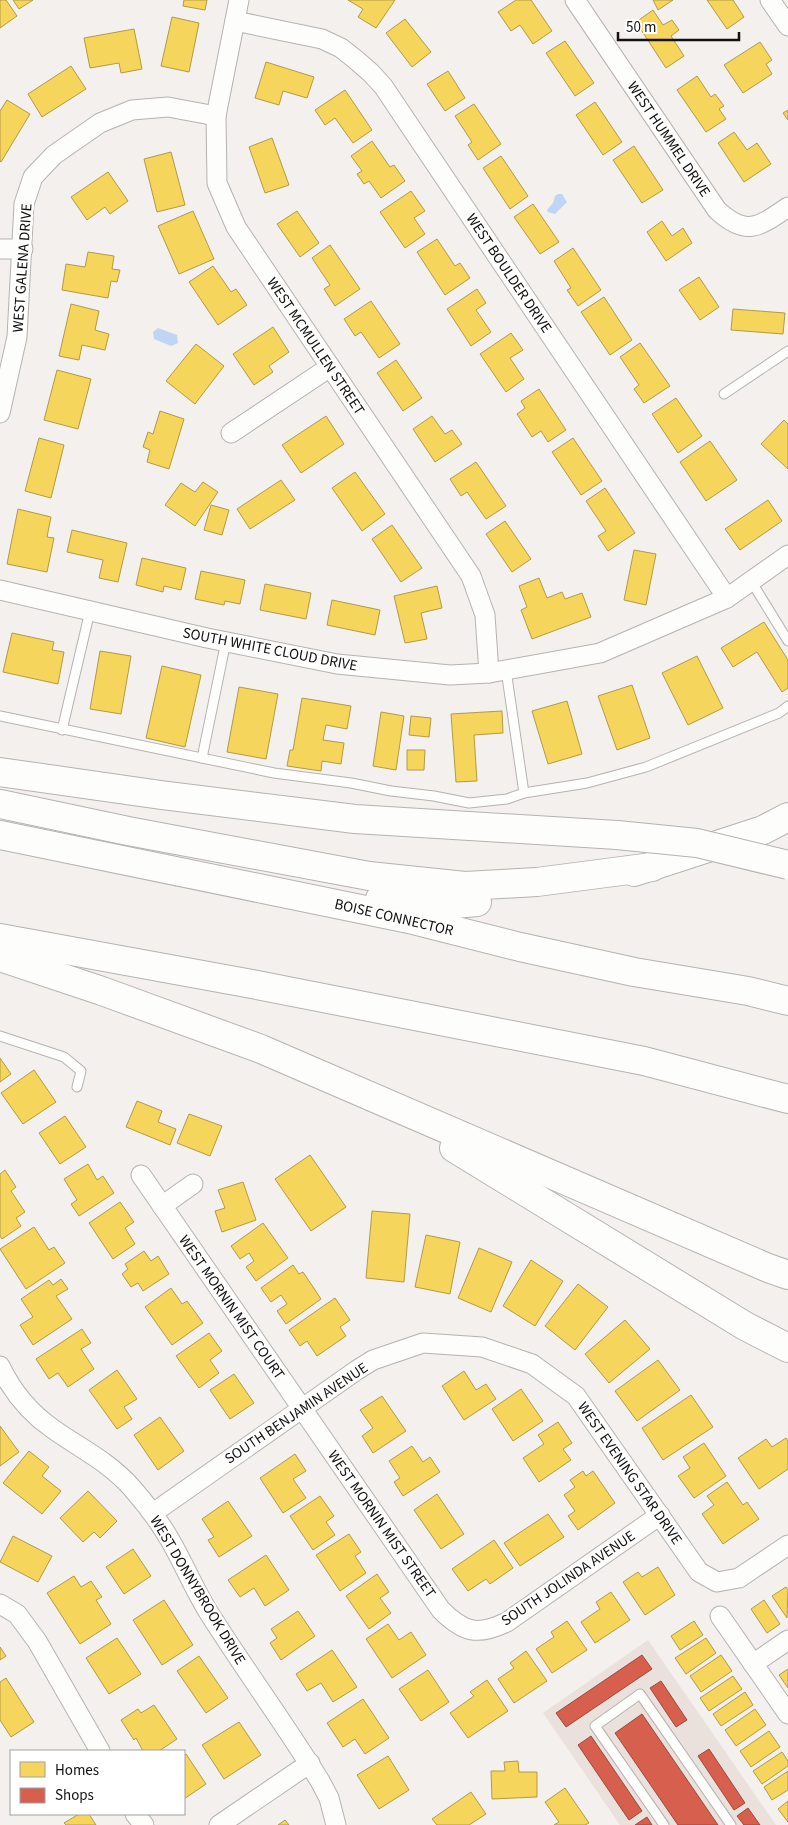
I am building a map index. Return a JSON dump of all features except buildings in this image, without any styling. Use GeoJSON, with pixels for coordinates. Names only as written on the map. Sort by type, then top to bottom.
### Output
{"type":"FeatureCollection","features":[{"type":"Feature","properties":{"kind":"highway"},"geometry":{"type":"LineString","coordinates":[[0,772],[160,796],[355,818],[617,835],[697,843],[788,866]]}},
{"type":"Feature","properties":{"kind":"highway"},"geometry":{"type":"LineString","coordinates":[[0,804],[138,833],[369,876],[465,886],[538,882],[652,867]]}},
{"type":"Feature","properties":{"kind":"highway"},"geometry":{"type":"LineString","coordinates":[[186,873],[377,898],[456,904],[540,897],[652,867],[763,830],[788,817]]}},
{"type":"Feature","properties":{"kind":"highway","name":"BOISE CONNECTOR"},"geometry":{"type":"LineString","coordinates":[[0,835],[409,919],[520,947],[634,972],[748,991],[788,1001]]}},
{"type":"Feature","properties":{"kind":"highway"},"geometry":{"type":"LineString","coordinates":[[0,938],[252,984],[644,1061],[788,1099]]}},
{"type":"Feature","properties":{"kind":"highway"},"geometry":{"type":"LineString","coordinates":[[0,957],[102,991],[261,1049],[758,1264],[788,1275]]}},
{"type":"Feature","properties":{"kind":"highway"},"geometry":{"type":"LineString","coordinates":[[368,1095],[745,1326],[788,1348]]}},
{"type":"Feature","properties":{"kind":"street","name":"WEST MCMULLEN STREET"},"geometry":{"type":"LineString","coordinates":[[239,0],[216,116],[217,183],[236,227],[471,576],[485,615],[498,671]]}},
{"type":"Feature","properties":{"kind":"street","name":"WEST HUMMEL DRIVE"},"geometry":{"type":"LineString","coordinates":[[575,0],[717,210],[727,220],[742,227],[755,227],[766,223],[788,207]]}},
{"type":"Feature","properties":{"kind":"street"},"geometry":{"type":"LineString","coordinates":[[770,0],[788,26]]}},
{"type":"Feature","properties":{"kind":"street","name":"WEST BOULDER DRIVE"},"geometry":{"type":"LineString","coordinates":[[235,20],[322,39],[341,48],[384,86],[727,598]]}},
{"type":"Feature","properties":{"kind":"street","name":"WEST GALENA DRIVE"},"geometry":{"type":"LineString","coordinates":[[0,413],[18,337],[24,204],[33,177],[54,155],[100,123],[132,110],[168,107],[216,116]]}},
{"type":"Feature","properties":{"kind":"street"},"geometry":{"type":"LineString","coordinates":[[0,249],[23,249]]}},
{"type":"Feature","properties":{"kind":"street"},"geometry":{"type":"LineString","coordinates":[[231,432],[330,366]]}},
{"type":"Feature","properties":{"kind":"street","name":"SOUTH WHITE CLOUD DRIVE"},"geometry":{"type":"LineString","coordinates":[[0,590],[226,642],[336,664],[450,674],[498,671],[600,653],[727,598],[788,555]]}},
{"type":"Feature","properties":{"kind":"street","name":"WEST MORNIN MIST COURT"},"geometry":{"type":"LineString","coordinates":[[141,1175],[302,1408]]}},
{"type":"Feature","properties":{"kind":"street"},"geometry":{"type":"LineString","coordinates":[[162,1206],[193,1184]]}},
{"type":"Feature","properties":{"kind":"street","name":"SOUTH BENJAMIN AVENUE"},"geometry":{"type":"LineString","coordinates":[[153,1513],[373,1360],[423,1343],[482,1348]]}},
{"type":"Feature","properties":{"kind":"street","name":"WEST EVENING STAR DRIVE"},"geometry":{"type":"LineString","coordinates":[[482,1348],[532,1364],[576,1396],[699,1572],[717,1582],[738,1578],[788,1544]]}},
{"type":"Feature","properties":{"kind":"street","name":"WEST DONNYBROOK DRIVE"},"geometry":{"type":"LineString","coordinates":[[0,1366],[14,1390],[39,1418],[102,1461],[130,1486],[153,1513],[170,1540],[190,1582],[209,1614],[310,1763],[329,1798],[336,1825]]}},
{"type":"Feature","properties":{"kind":"street","name":"WEST MORNIN MIST STREET"},"geometry":{"type":"LineString","coordinates":[[302,1408],[441,1610],[454,1623],[471,1630]]}},
{"type":"Feature","properties":{"kind":"street","name":"SOUTH JOLINDA AVENUE"},"geometry":{"type":"LineString","coordinates":[[471,1630],[490,1630],[507,1622],[660,1515]]}},
{"type":"Feature","properties":{"kind":"street"},"geometry":{"type":"LineString","coordinates":[[0,1604],[17,1614],[38,1641],[99,1750]]}},
{"type":"Feature","properties":{"kind":"street"},"geometry":{"type":"LineString","coordinates":[[720,1616],[788,1714]]}},
{"type":"Feature","properties":{"kind":"street"},"geometry":{"type":"LineString","coordinates":[[753,1664],[788,1640]]}},
{"type":"Feature","properties":{"kind":"street"},"geometry":{"type":"LineString","coordinates":[[219,1825],[310,1763]]}},
{"type":"Feature","properties":{"kind":"street"},"geometry":{"type":"LineString","coordinates":[[136,1815],[144,1825]]}},
{"type":"Feature","properties":{"kind":"lane"},"geometry":{"type":"LineString","coordinates":[[724,394],[788,351]]}},
{"type":"Feature","properties":{"kind":"lane"},"geometry":{"type":"LineString","coordinates":[[751,581],[788,641]]}},
{"type":"Feature","properties":{"kind":"lane"},"geometry":{"type":"LineString","coordinates":[[62,730],[90,611]]}},
{"type":"Feature","properties":{"kind":"lane"},"geometry":{"type":"LineString","coordinates":[[202,758],[226,642]]}},
{"type":"Feature","properties":{"kind":"lane"},"geometry":{"type":"LineString","coordinates":[[498,671],[512,721],[524,793]]}},
{"type":"Feature","properties":{"kind":"lane"},"geometry":{"type":"LineString","coordinates":[[0,716],[274,773],[350,783],[469,803],[507,799],[524,793],[587,783],[646,767],[779,713],[788,706]]}},
{"type":"Feature","properties":{"kind":"lane"},"geometry":{"type":"LineString","coordinates":[[0,1036],[64,1056],[81,1071],[77,1087]]}},
{"type":"Feature","properties":{"kind":"lane"},"geometry":{"type":"LineString","coordinates":[[664,1825],[595,1726],[640,1694],[731,1825]]}},
{"type":"Feature","properties":{"kind":"shaded area"},"geometry":{"type":"Polygon","coordinates":[[[648,1640],[776,1825],[620,1825],[543,1713],[648,1640]]]}},
{"type":"Feature","properties":{"kind":"water"},"geometry":{"type":"Polygon","coordinates":[[[558,194],[562,194],[567,202],[555,214],[548,212],[547,210],[558,194]]]}},
{"type":"Feature","properties":{"kind":"water"},"geometry":{"type":"Polygon","coordinates":[[[158,328],[177,335],[178,343],[171,346],[154,339],[153,332],[158,328]]]}}]}
